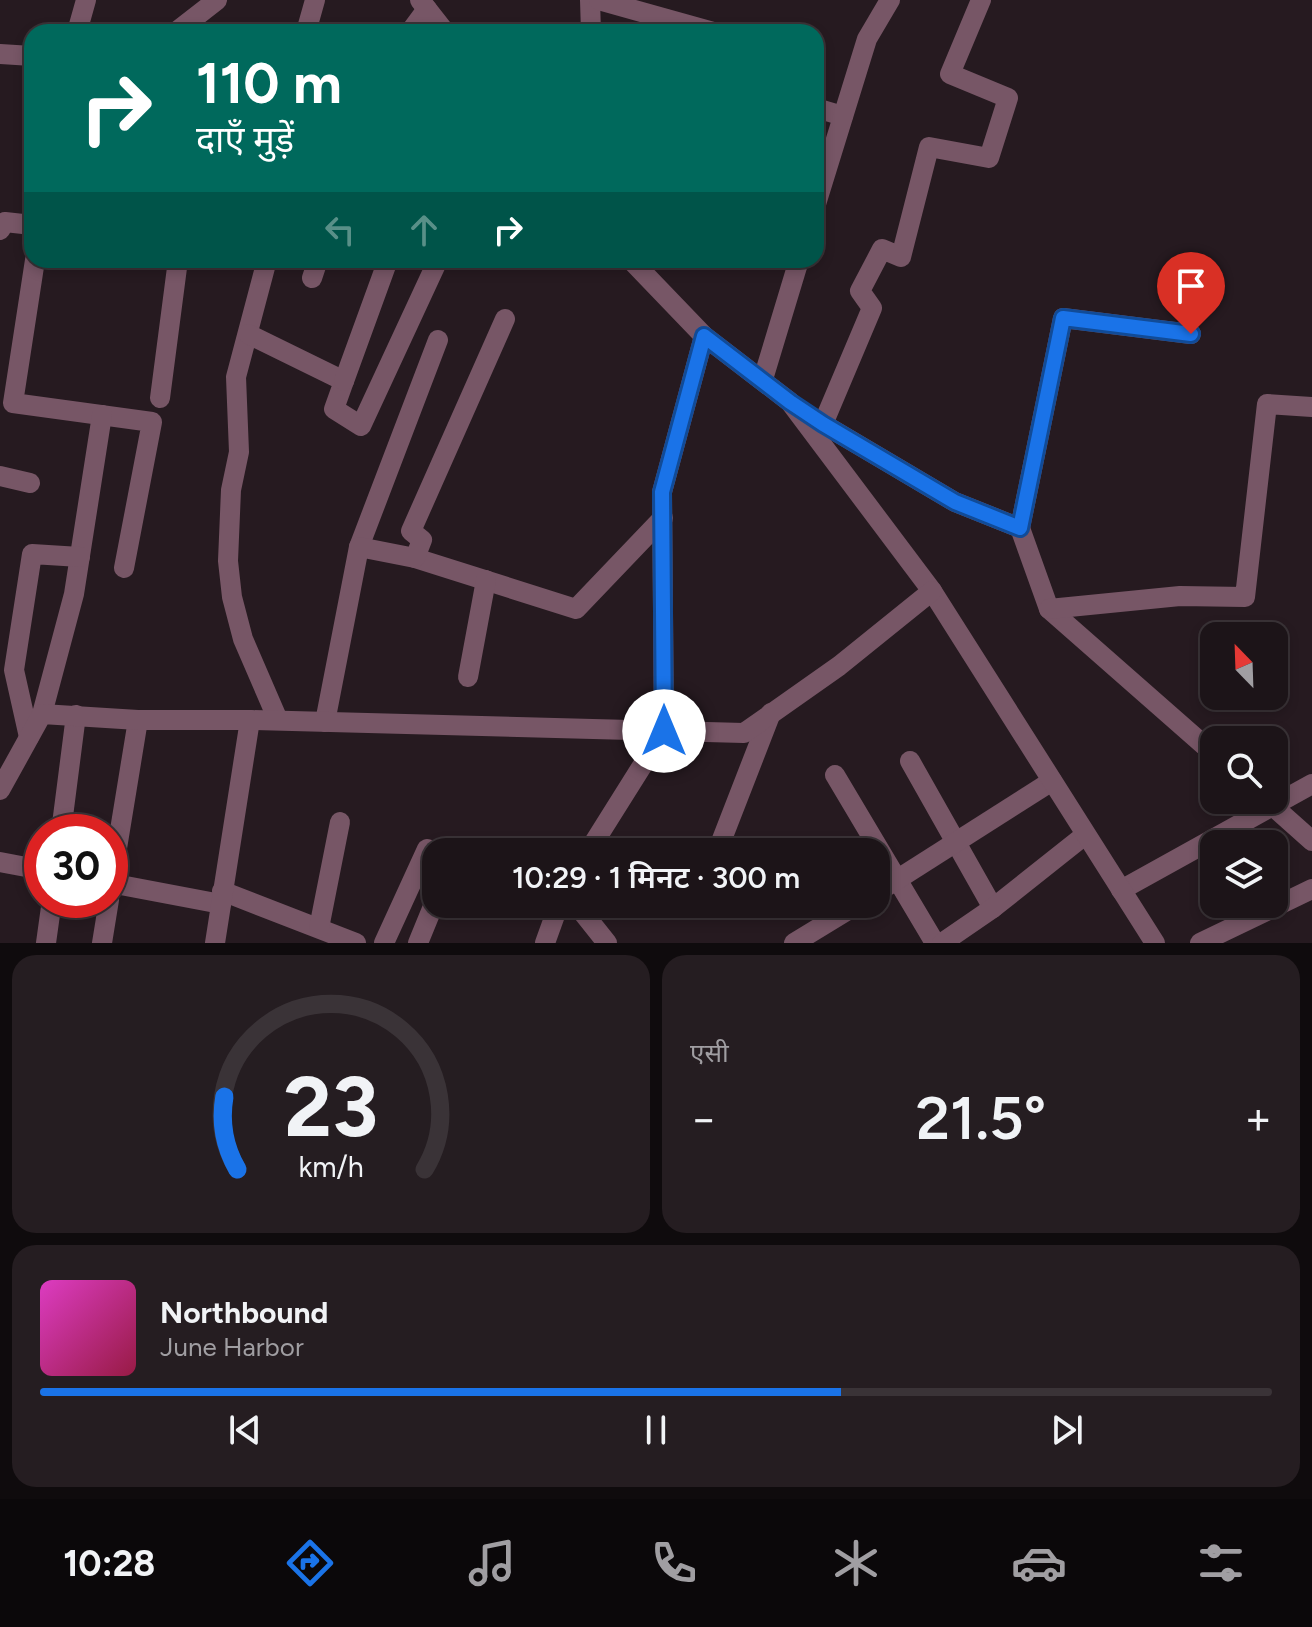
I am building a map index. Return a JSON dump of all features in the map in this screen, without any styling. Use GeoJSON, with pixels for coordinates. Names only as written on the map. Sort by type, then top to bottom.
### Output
{"type":"FeatureCollection","features":[{"type":"Feature","properties":{"kind":"street"},"geometry":{"type":"LineString","coordinates":[[79,24],[86,0]]}},
{"type":"Feature","properties":{"kind":"street"},"geometry":{"type":"LineString","coordinates":[[186,24],[217,0]]}},
{"type":"Feature","properties":{"kind":"street"},"geometry":{"type":"LineString","coordinates":[[308,24],[315,0]]}},
{"type":"Feature","properties":{"kind":"street"},"geometry":{"type":"LineString","coordinates":[[590,0],[591,24]]}},
{"type":"Feature","properties":{"kind":"street"},"geometry":{"type":"LineString","coordinates":[[599,0],[684,24]]}},
{"type":"Feature","properties":{"kind":"street"},"geometry":{"type":"LineString","coordinates":[[824,178],[867,39],[890,0]]}},
{"type":"Feature","properties":{"kind":"street"},"geometry":{"type":"LineString","coordinates":[[823,424],[872,308],[860,291],[882,249],[901,257],[929,147],[989,158],[1008,98],[950,74],[981,0]]}},
{"type":"Feature","properties":{"kind":"street"},"geometry":{"type":"LineString","coordinates":[[414,24],[424,4],[439,24]]}},
{"type":"Feature","properties":{"kind":"street"},"geometry":{"type":"LineString","coordinates":[[0,54],[24,56]]}},
{"type":"Feature","properties":{"kind":"street"},"geometry":{"type":"LineString","coordinates":[[824,110],[843,116]]}},
{"type":"Feature","properties":{"kind":"street"},"geometry":{"type":"LineString","coordinates":[[0,230],[5,222],[24,224]]}},
{"type":"Feature","properties":{"kind":"street"},"geometry":{"type":"LineString","coordinates":[[34,268],[13,403],[152,422],[124,568]]}},
{"type":"Feature","properties":{"kind":"street"},"geometry":{"type":"LineString","coordinates":[[160,398],[177,268]]}},
{"type":"Feature","properties":{"kind":"street"},"geometry":{"type":"LineString","coordinates":[[265,268],[236,377],[239,452],[231,490],[228,561],[232,597],[243,639],[278,720]]}},
{"type":"Feature","properties":{"kind":"street"},"geometry":{"type":"LineString","coordinates":[[385,268],[334,409],[361,426],[434,268]]}},
{"type":"Feature","properties":{"kind":"street"},"geometry":{"type":"LineString","coordinates":[[639,268],[704,336],[790,402],[955,502],[1020,528]]}},
{"type":"Feature","properties":{"kind":"street"},"geometry":{"type":"LineString","coordinates":[[763,379],[797,268]]}},
{"type":"Feature","properties":{"kind":"street"},"geometry":{"type":"LineString","coordinates":[[1191,334],[1063,318],[1020,528],[1049,609],[1200,742]]}},
{"type":"Feature","properties":{"kind":"street"},"geometry":{"type":"LineString","coordinates":[[415,558],[422,540],[411,531],[505,319]]}},
{"type":"Feature","properties":{"kind":"street"},"geometry":{"type":"LineString","coordinates":[[248,334],[344,381]]}},
{"type":"Feature","properties":{"kind":"street"},"geometry":{"type":"LineString","coordinates":[[597,838],[664,731],[662,492],[704,336]]}},
{"type":"Feature","properties":{"kind":"street"},"geometry":{"type":"LineString","coordinates":[[325,722],[359,547],[438,340]]}},
{"type":"Feature","properties":{"kind":"street"},"geometry":{"type":"LineString","coordinates":[[790,402],[932,591],[1155,943]]}},
{"type":"Feature","properties":{"kind":"street"},"geometry":{"type":"LineString","coordinates":[[1049,609],[1180,596],[1245,597],[1267,404],[1312,407]]}},
{"type":"Feature","properties":{"kind":"street"},"geometry":{"type":"LineString","coordinates":[[0,790],[42,714],[74,594],[102,415]]}},
{"type":"Feature","properties":{"kind":"street"},"geometry":{"type":"LineString","coordinates":[[0,476],[30,483]]}},
{"type":"Feature","properties":{"kind":"street"},"geometry":{"type":"LineString","coordinates":[[359,547],[415,558],[576,609],[663,518]]}},
{"type":"Feature","properties":{"kind":"street"},"geometry":{"type":"LineString","coordinates":[[29,737],[14,670],[32,554],[80,557]]}},
{"type":"Feature","properties":{"kind":"street"},"geometry":{"type":"LineString","coordinates":[[468,677],[486,580]]}},
{"type":"Feature","properties":{"kind":"street"},"geometry":{"type":"LineString","coordinates":[[42,714],[138,720],[278,720],[744,733],[839,666],[932,591]]}},
{"type":"Feature","properties":{"kind":"street"},"geometry":{"type":"LineString","coordinates":[[722,838],[771,713]]}},
{"type":"Feature","properties":{"kind":"street"},"geometry":{"type":"LineString","coordinates":[[63,814],[76,715]]}},
{"type":"Feature","properties":{"kind":"street"},"geometry":{"type":"LineString","coordinates":[[122,814],[138,720]]}},
{"type":"Feature","properties":{"kind":"street"},"geometry":{"type":"LineString","coordinates":[[215,943],[250,720]]}},
{"type":"Feature","properties":{"kind":"street"},"geometry":{"type":"LineString","coordinates":[[910,761],[993,908]]}},
{"type":"Feature","properties":{"kind":"street"},"geometry":{"type":"LineString","coordinates":[[835,775],[935,943]]}},
{"type":"Feature","properties":{"kind":"street"},"geometry":{"type":"LineString","coordinates":[[890,885],[1052,781]]}},
{"type":"Feature","properties":{"kind":"street"},"geometry":{"type":"LineString","coordinates":[[1288,795],[1312,784]]}},
{"type":"Feature","properties":{"kind":"street"},"geometry":{"type":"LineString","coordinates":[[1121,890],[1250,814]]}},
{"type":"Feature","properties":{"kind":"street"},"geometry":{"type":"LineString","coordinates":[[1281,814],[1312,841]]}},
{"type":"Feature","properties":{"kind":"street"},"geometry":{"type":"LineString","coordinates":[[319,928],[340,822]]}},
{"type":"Feature","properties":{"kind":"street"},"geometry":{"type":"LineString","coordinates":[[942,943],[993,908],[1085,835]]}},
{"type":"Feature","properties":{"kind":"street"},"geometry":{"type":"LineString","coordinates":[[384,943],[422,860]]}},
{"type":"Feature","properties":{"kind":"street"},"geometry":{"type":"LineString","coordinates":[[0,862],[24,867]]}},
{"type":"Feature","properties":{"kind":"street"},"geometry":{"type":"LineString","coordinates":[[1200,943],[1312,889]]}},
{"type":"Feature","properties":{"kind":"street"},"geometry":{"type":"LineString","coordinates":[[128,890],[222,898],[319,928],[356,943]]}},
{"type":"Feature","properties":{"kind":"street"},"geometry":{"type":"LineString","coordinates":[[46,943],[49,918]]}},
{"type":"Feature","properties":{"kind":"street"},"geometry":{"type":"LineString","coordinates":[[102,943],[106,918]]}},
{"type":"Feature","properties":{"kind":"street"},"geometry":{"type":"LineString","coordinates":[[418,943],[428,918]]}},
{"type":"Feature","properties":{"kind":"street"},"geometry":{"type":"LineString","coordinates":[[545,943],[554,918]]}},
{"type":"Feature","properties":{"kind":"street"},"geometry":{"type":"LineString","coordinates":[[587,918],[607,943]]}},
{"type":"Feature","properties":{"kind":"street"},"geometry":{"type":"LineString","coordinates":[[794,943],[835,918]]}},
{"type":"Feature","properties":{"kind":"route"},"geometry":{"type":"LineString","coordinates":[[664,731],[662,492],[704,336],[823,424],[955,502],[1020,528],[1063,318],[1191,334]]}}]}
